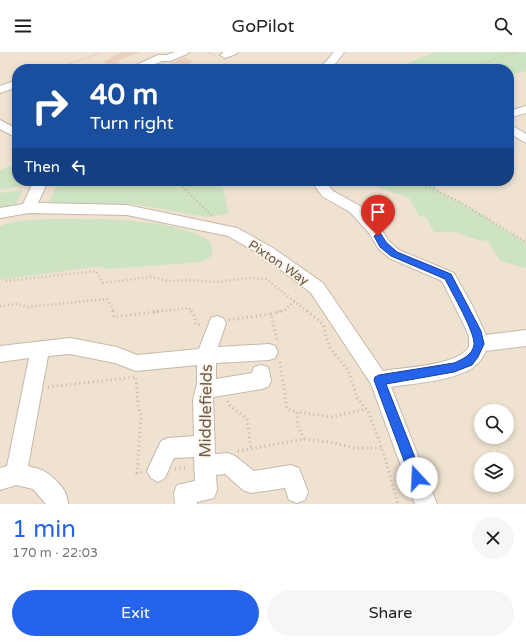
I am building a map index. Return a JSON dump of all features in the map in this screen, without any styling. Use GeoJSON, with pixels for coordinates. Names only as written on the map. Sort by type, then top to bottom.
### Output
{"type":"FeatureCollection","features":[{"type":"Feature","properties":{"kind":"street"},"geometry":{"type":"LineString","coordinates":[[147,64],[162,57],[166,59],[184,52]]}},
{"type":"Feature","properties":{"kind":"street"},"geometry":{"type":"LineString","coordinates":[[330,64],[339,52]]}},
{"type":"Feature","properties":{"kind":"street"},"geometry":{"type":"LineString","coordinates":[[0,90],[12,85]]}},
{"type":"Feature","properties":{"kind":"street"},"geometry":{"type":"LineString","coordinates":[[514,113],[526,109]]}},
{"type":"Feature","properties":{"kind":"street"},"geometry":{"type":"LineString","coordinates":[[0,124],[12,131]]}},
{"type":"Feature","properties":{"kind":"street"},"geometry":{"type":"LineString","coordinates":[[514,131],[526,139]]}},
{"type":"Feature","properties":{"kind":"street"},"geometry":{"type":"LineString","coordinates":[[30,186],[29,190],[30,202]]}},
{"type":"Feature","properties":{"kind":"street"},"geometry":{"type":"LineString","coordinates":[[30,202],[39,190],[40,186]]}},
{"type":"Feature","properties":{"kind":"street"},"geometry":{"type":"LineString","coordinates":[[322,186],[328,194],[355,209],[374,229],[383,244],[394,254],[448,277],[476,331],[479,344],[475,354],[468,362],[454,367],[379,380]]}},
{"type":"Feature","properties":{"kind":"street","name":"Pixton Way"},"geometry":{"type":"LineString","coordinates":[[0,213],[30,202],[127,210],[227,231],[268,252],[317,288],[379,380],[426,504]]}},
{"type":"Feature","properties":{"kind":"street"},"geometry":{"type":"LineString","coordinates":[[206,356],[217,323]]}},
{"type":"Feature","properties":{"kind":"street"},"geometry":{"type":"LineString","coordinates":[[479,344],[525,339]]}},
{"type":"Feature","properties":{"kind":"street","name":"Middlefields"},"geometry":{"type":"LineString","coordinates":[[0,354],[70,346],[117,355],[136,363],[274,351]]}},
{"type":"Feature","properties":{"kind":"street"},"geometry":{"type":"LineString","coordinates":[[40,350],[8,477],[38,480],[57,498],[57,504]]}},
{"type":"Feature","properties":{"kind":"street","name":"Middlefields"},"geometry":{"type":"LineString","coordinates":[[186,504],[185,493],[206,490],[210,458],[203,400],[206,389],[206,356]]}},
{"type":"Feature","properties":{"kind":"street"},"geometry":{"type":"LineString","coordinates":[[206,389],[262,380],[261,373]]}},
{"type":"Feature","properties":{"kind":"street"},"geometry":{"type":"LineString","coordinates":[[158,471],[168,448],[228,463],[251,482],[291,476],[297,492]]}},
{"type":"Feature","properties":{"kind":"path"},"geometry":{"type":"LineString","coordinates":[[69,64],[102,52]]}},
{"type":"Feature","properties":{"kind":"path"},"geometry":{"type":"LineString","coordinates":[[481,64],[517,52]]}},
{"type":"Feature","properties":{"kind":"path"},"geometry":{"type":"LineString","coordinates":[[182,186],[227,231]]}},
{"type":"Feature","properties":{"kind":"path"},"geometry":{"type":"LineString","coordinates":[[427,186],[462,203],[526,242]]}},
{"type":"Feature","properties":{"kind":"path"},"geometry":{"type":"LineString","coordinates":[[6,281],[96,271],[103,282],[151,277],[168,282],[190,280],[217,282],[247,278],[266,279],[323,324],[329,347],[348,370],[357,398],[366,409],[382,448],[398,504]]}},
{"type":"Feature","properties":{"kind":"path"},"geometry":{"type":"LineString","coordinates":[[0,306],[17,304],[28,307],[107,299],[113,308],[114,318],[189,308],[195,317],[196,325],[271,314],[285,310],[294,301]]}},
{"type":"Feature","properties":{"kind":"path"},"geometry":{"type":"LineString","coordinates":[[271,314],[274,351],[287,409],[331,417],[366,409]]}},
{"type":"Feature","properties":{"kind":"path"},"geometry":{"type":"LineString","coordinates":[[31,389],[136,377],[138,405],[141,415],[137,473],[158,471],[225,453],[304,439],[335,443],[353,448],[382,448]]}},
{"type":"Feature","properties":{"kind":"path"},"geometry":{"type":"LineString","coordinates":[[228,396],[229,405],[247,419],[251,449]]}},
{"type":"Feature","properties":{"kind":"path"},"geometry":{"type":"LineString","coordinates":[[297,412],[298,426],[304,439]]}},
{"type":"Feature","properties":{"kind":"shaded area"},"geometry":{"type":"Polygon","coordinates":[[[0,52],[526,52],[526,504],[0,504],[0,52]]]}},
{"type":"Feature","properties":{"kind":"green space"},"geometry":{"type":"Polygon","coordinates":[[[436,52],[526,52],[526,71],[514,75],[514,64],[405,64],[436,52]]]}},
{"type":"Feature","properties":{"kind":"green space"},"geometry":{"type":"Polygon","coordinates":[[[12,166],[12,186],[26,186],[0,190],[0,170],[12,166]]]}},
{"type":"Feature","properties":{"kind":"green space"},"geometry":{"type":"Polygon","coordinates":[[[222,186],[229,214],[207,217],[132,204],[48,203],[56,187],[222,186]]]}},
{"type":"Feature","properties":{"kind":"green space"},"geometry":{"type":"Polygon","coordinates":[[[373,186],[433,186],[526,243],[526,268],[500,261],[488,240],[482,241],[453,232],[434,232],[426,217],[419,216],[409,198],[373,186]]]}},
{"type":"Feature","properties":{"kind":"green space"},"geometry":{"type":"Polygon","coordinates":[[[23,190],[16,204],[0,209],[0,193],[23,190]]]}},
{"type":"Feature","properties":{"kind":"green space"},"geometry":{"type":"Polygon","coordinates":[[[49,219],[100,219],[172,226],[199,235],[211,242],[213,253],[202,262],[107,269],[101,266],[0,280],[0,226],[22,221],[49,219]]]}},
{"type":"Feature","properties":{"kind":"building"},"geometry":{"type":"Polygon","coordinates":[[[123,52],[140,52],[117,61],[120,63],[118,64],[106,64],[103,62],[112,58],[110,57],[123,52]]]}},
{"type":"Feature","properties":{"kind":"building"},"geometry":{"type":"Polygon","coordinates":[[[185,57],[193,62],[188,64],[169,64],[185,57]]]}},
{"type":"Feature","properties":{"kind":"route"},"geometry":{"type":"LineString","coordinates":[[378,236],[383,244],[394,254],[448,277],[476,331],[479,344],[475,354],[468,362],[454,367],[379,380],[417,478]]}}]}
